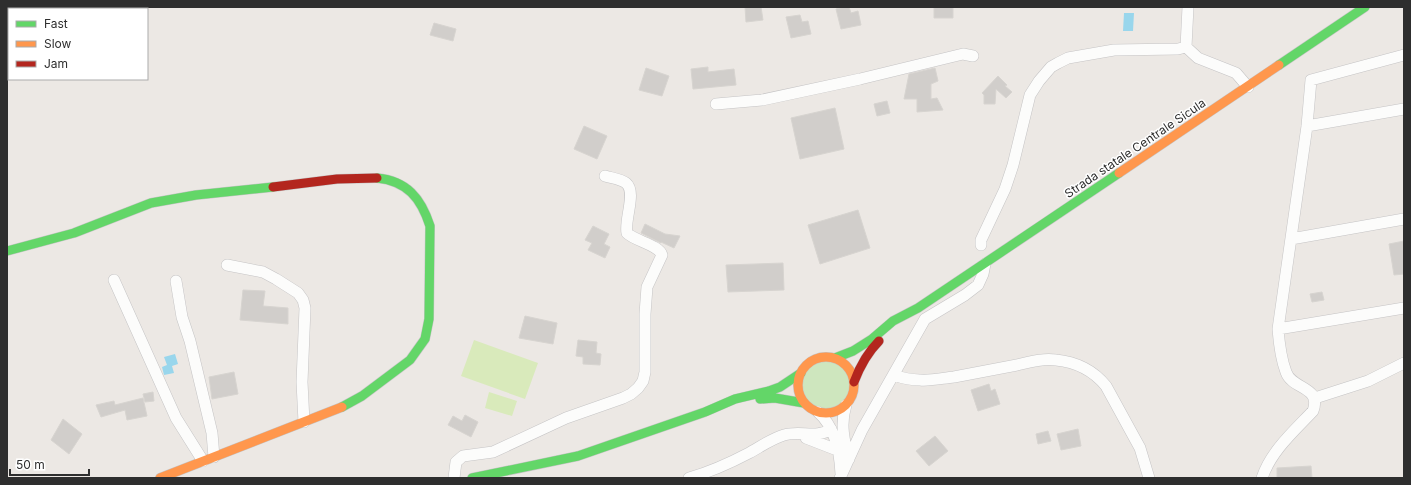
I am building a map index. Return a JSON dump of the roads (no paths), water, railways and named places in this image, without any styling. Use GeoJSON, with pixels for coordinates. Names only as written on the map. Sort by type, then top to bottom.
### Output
{"type":"FeatureCollection","features":[{"type":"Feature","properties":{"kind":"main road","name":"Strada statale Centrale Sicula"},"geometry":{"type":"LineString","coordinates":[[835,358],[853,351],[872,339],[893,321],[918,308],[985,264],[1365,7]]}},
{"type":"Feature","properties":{"kind":"main road"},"geometry":{"type":"LineString","coordinates":[[7,251],[82,230],[123,212],[172,198],[370,178],[396,181],[411,192],[420,202],[426,213],[430,226],[429,319],[425,339],[410,360],[362,396],[345,406],[160,478]]}},
{"type":"Feature","properties":{"kind":"main road","name":"Strada statale Centrale Sicula"},"geometry":{"type":"LineString","coordinates":[[854,382],[858,369],[865,356],[875,344],[918,308]]}},
{"type":"Feature","properties":{"kind":"main road"},"geometry":{"type":"LineString","coordinates":[[819,358],[835,358],[848,367],[854,382],[854,391],[851,399],[846,405],[836,412],[818,412],[808,407],[800,396],[798,380],[805,366],[812,361],[819,358]]}},
{"type":"Feature","properties":{"kind":"main road"},"geometry":{"type":"LineString","coordinates":[[472,478],[517,476],[705,412],[735,399],[780,387],[801,373]]}},
{"type":"Feature","properties":{"kind":"main road"},"geometry":{"type":"LineString","coordinates":[[705,412],[760,399],[775,398],[804,402]]}},
{"type":"Feature","properties":{"kind":"street"},"geometry":{"type":"LineString","coordinates":[[1186,48],[1188,7]]}},
{"type":"Feature","properties":{"kind":"street"},"geometry":{"type":"LineString","coordinates":[[1186,48],[1198,58],[1236,72],[1248,87]]}},
{"type":"Feature","properties":{"kind":"street"},"geometry":{"type":"LineString","coordinates":[[981,245],[1005,189],[1013,165],[1030,96],[1039,81],[1051,67],[1068,58],[1114,50],[1178,50],[1186,48]]}},
{"type":"Feature","properties":{"kind":"street"},"geometry":{"type":"LineString","coordinates":[[716,104],[762,100],[860,79],[963,54],[973,56]]}},
{"type":"Feature","properties":{"kind":"street"},"geometry":{"type":"LineString","coordinates":[[1262,478],[1268,462],[1274,452],[1313,411],[1315,405],[1315,398],[1307,390],[1297,385],[1289,378],[1286,372],[1278,328],[1307,126],[1311,80],[1404,55]]}},
{"type":"Feature","properties":{"kind":"street"},"geometry":{"type":"LineString","coordinates":[[1307,126],[1404,109]]}},
{"type":"Feature","properties":{"kind":"street"},"geometry":{"type":"LineString","coordinates":[[454,478],[456,462],[463,456],[493,452],[566,418],[623,398],[634,391],[643,381],[645,372],[645,314],[647,287],[662,255],[659,250],[631,237],[627,233],[626,222],[630,198],[629,186],[625,182],[605,176]]}},
{"type":"Feature","properties":{"kind":"street"},"geometry":{"type":"LineString","coordinates":[[1292,238],[1404,219]]}},
{"type":"Feature","properties":{"kind":"street"},"geometry":{"type":"LineString","coordinates":[[841,478],[862,430],[925,319],[965,295],[978,285],[983,274],[985,264]]}},
{"type":"Feature","properties":{"kind":"street"},"geometry":{"type":"LineString","coordinates":[[227,265],[263,272],[270,275],[298,293],[303,300],[305,308],[302,382],[304,422]]}},
{"type":"Feature","properties":{"kind":"street"},"geometry":{"type":"LineString","coordinates":[[114,280],[176,418],[203,461]]}},
{"type":"Feature","properties":{"kind":"street"},"geometry":{"type":"LineString","coordinates":[[176,281],[182,317],[190,341],[212,433],[214,457]]}},
{"type":"Feature","properties":{"kind":"street"},"geometry":{"type":"LineString","coordinates":[[1278,328],[1404,308]]}},
{"type":"Feature","properties":{"kind":"street"},"geometry":{"type":"LineString","coordinates":[[894,375],[906,379],[920,380],[976,373],[1039,360],[1055,360],[1074,364],[1089,370],[1100,378],[1106,386],[1140,448],[1148,478]]}},
{"type":"Feature","properties":{"kind":"street"},"geometry":{"type":"LineString","coordinates":[[1315,398],[1368,380],[1404,363]]}},
{"type":"Feature","properties":{"kind":"street"},"geometry":{"type":"LineString","coordinates":[[846,405],[843,426],[844,440],[849,459]]}},
{"type":"Feature","properties":{"kind":"street"},"geometry":{"type":"LineString","coordinates":[[818,412],[826,419],[831,429],[840,464],[841,478]]}},
{"type":"Feature","properties":{"kind":"street"},"geometry":{"type":"LineString","coordinates":[[690,478],[724,465],[773,439],[786,434],[799,433],[817,435],[826,433],[831,429]]}},
{"type":"Feature","properties":{"kind":"street"},"geometry":{"type":"LineString","coordinates":[[786,434],[811,440],[837,450]]}},
{"type":"Feature","properties":{"kind":"water"},"geometry":{"type":"Polygon","coordinates":[[[1124,13],[1134,13],[1133,31],[1123,31],[1124,13]]]}},
{"type":"Feature","properties":{"kind":"water"},"geometry":{"type":"Polygon","coordinates":[[[175,354],[178,364],[172,366],[174,373],[164,375],[162,367],[167,365],[164,357],[175,354]]]}}]}
